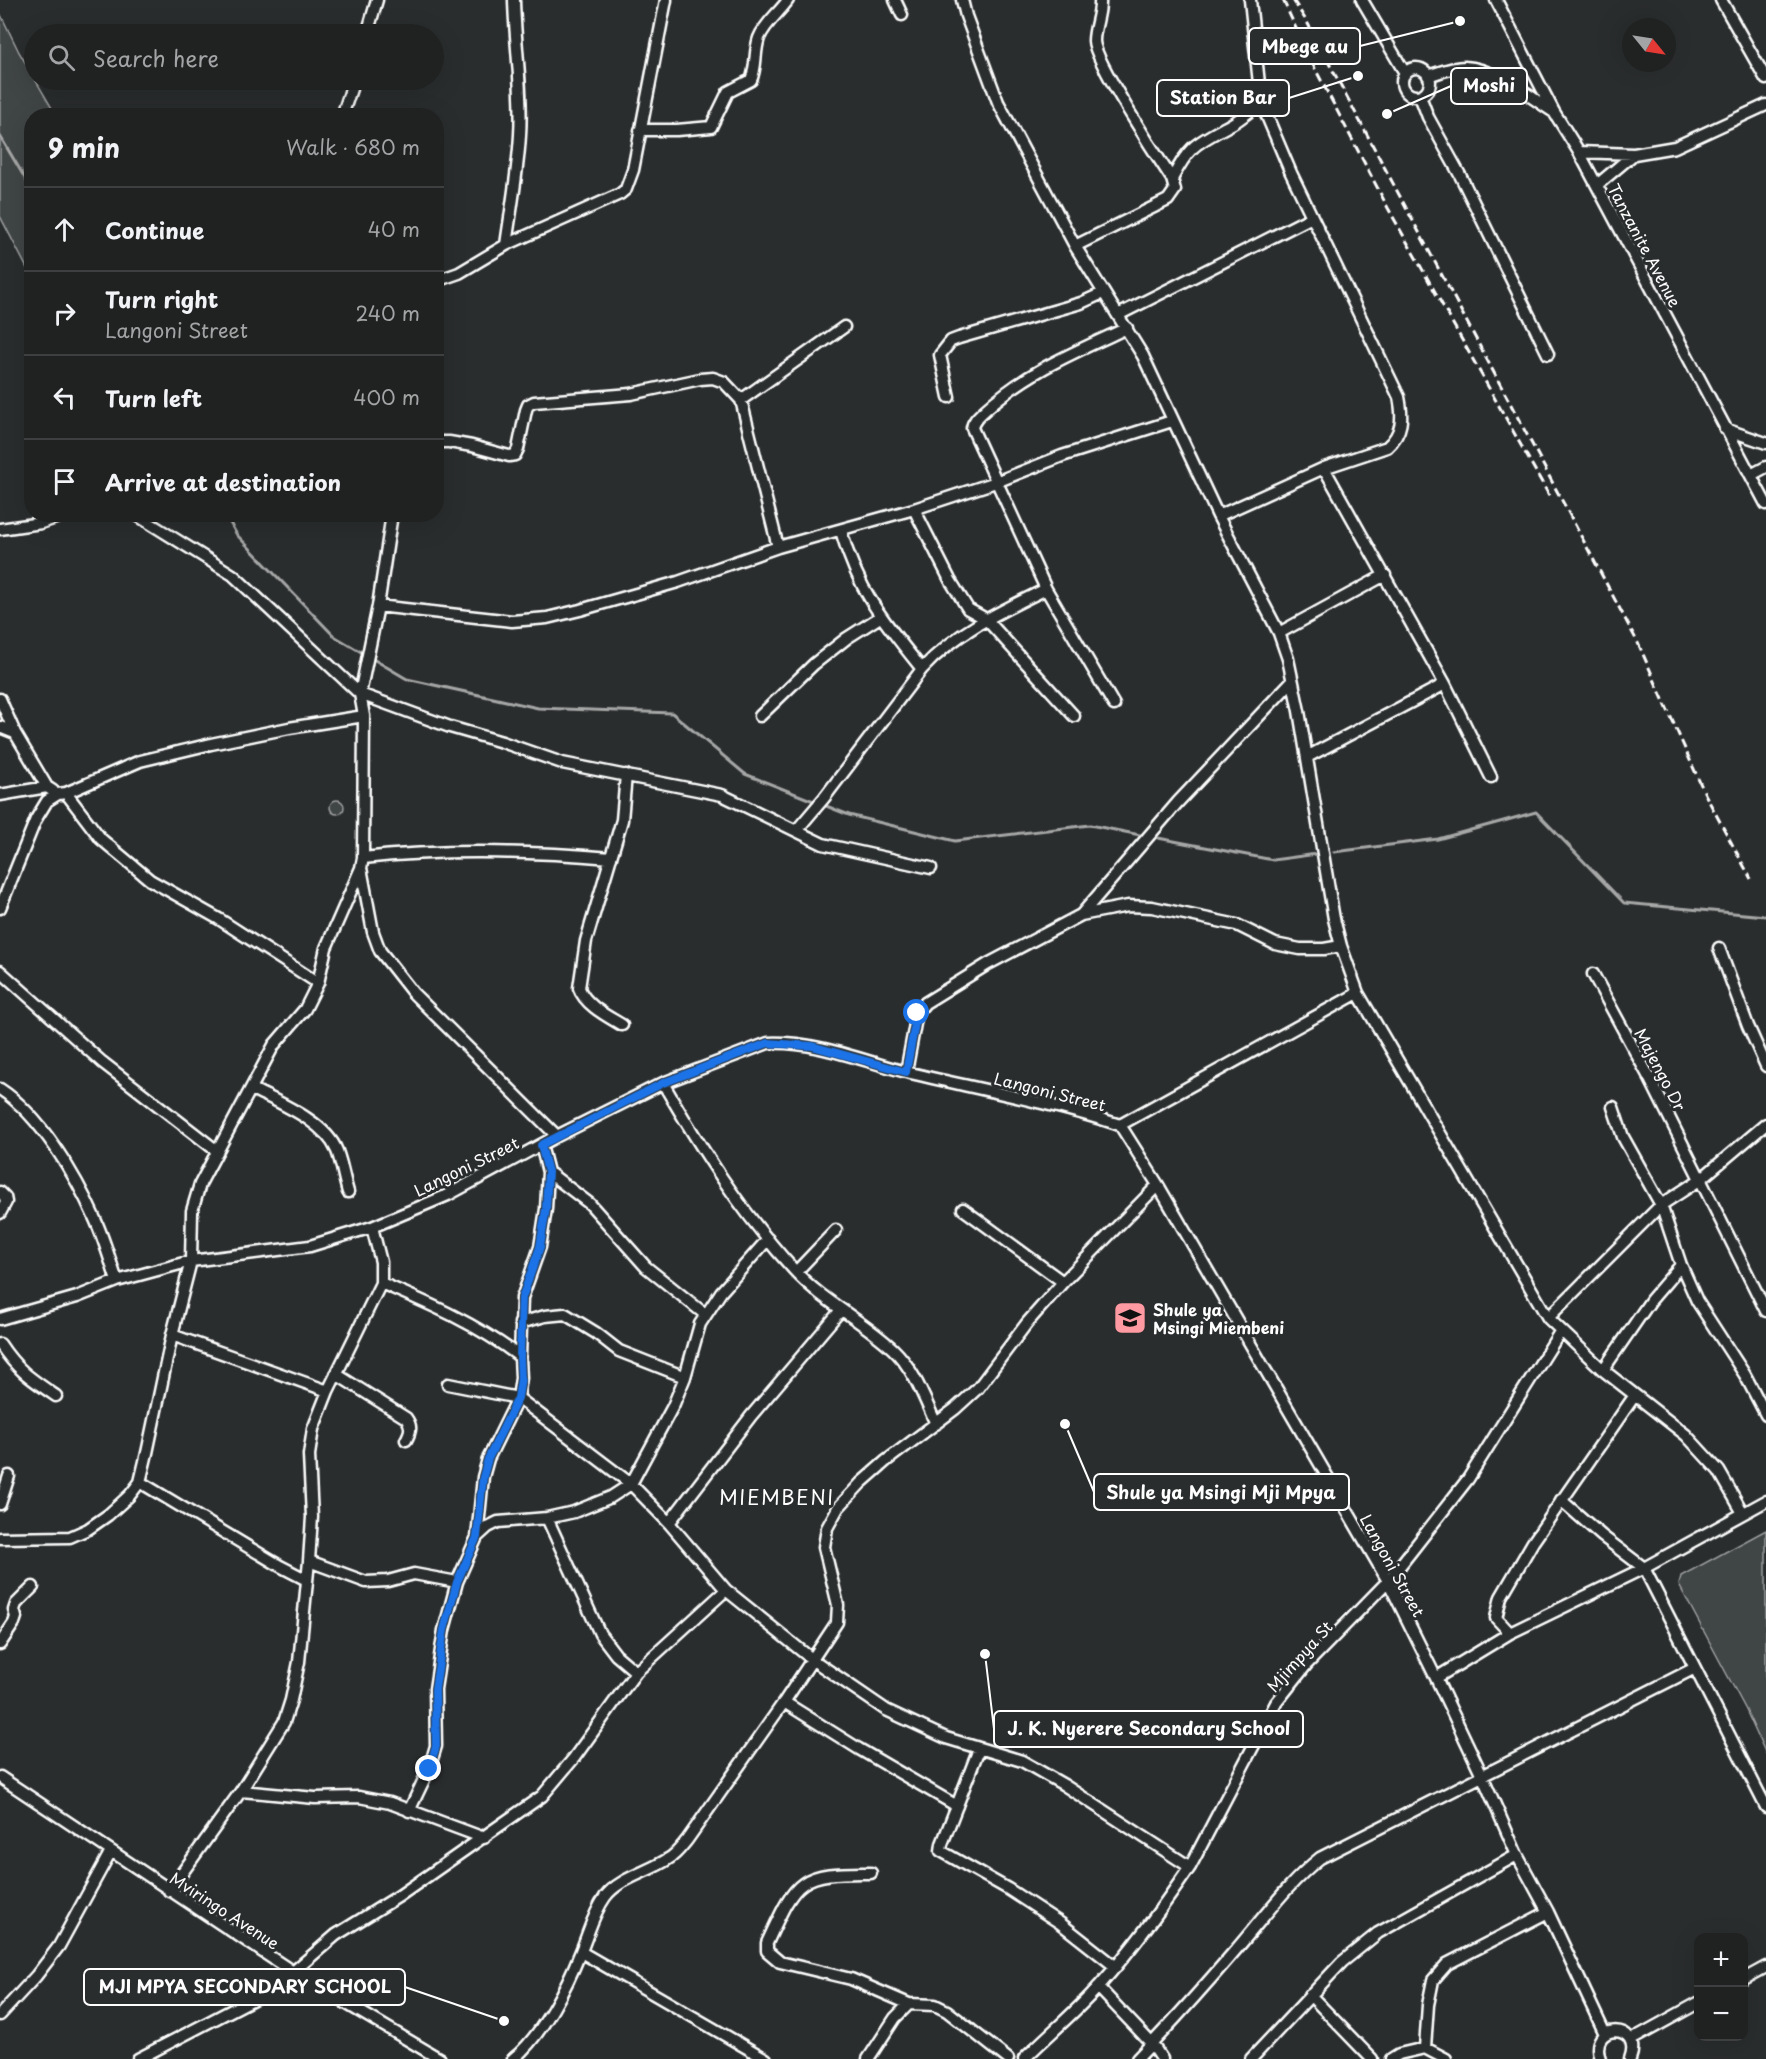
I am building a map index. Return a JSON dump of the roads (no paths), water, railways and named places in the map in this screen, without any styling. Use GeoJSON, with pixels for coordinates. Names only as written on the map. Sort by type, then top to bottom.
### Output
{"type":"FeatureCollection","features":[{"type":"Feature","properties":{"kind":"street"},"geometry":{"type":"LineString","coordinates":[[370,24],[377,0]]}},
{"type":"Feature","properties":{"kind":"street"},"geometry":{"type":"LineString","coordinates":[[506,245],[520,135],[514,0]]}},
{"type":"Feature","properties":{"kind":"street"},"geometry":{"type":"LineString","coordinates":[[444,278],[459,273],[506,245],[620,194],[626,189],[633,170],[666,0]]}},
{"type":"Feature","properties":{"kind":"street"},"geometry":{"type":"LineString","coordinates":[[895,0],[902,15]]}},
{"type":"Feature","properties":{"kind":"street"},"geometry":{"type":"LineString","coordinates":[[962,0],[998,102],[1076,246],[1143,356],[1218,516],[1279,633],[1288,659],[1307,757],[1328,887],[1341,946],[1358,993],[1548,1318],[1560,1332],[1603,1370],[1693,1442],[1719,1471],[1743,1513]]}},
{"type":"Feature","properties":{"kind":"street"},"geometry":{"type":"LineString","coordinates":[[1076,246],[1168,200],[1175,190],[1172,179],[1127,107],[1097,52],[1094,41],[1099,21],[1100,0]]}},
{"type":"Feature","properties":{"kind":"street"},"geometry":{"type":"LineString","coordinates":[[1218,516],[1324,468],[1387,447],[1399,431],[1402,414],[1399,397],[1291,174],[1261,102],[1250,0]]}},
{"type":"Feature","properties":{"kind":"street"},"geometry":{"type":"LineString","coordinates":[[1362,0],[1406,73]]}},
{"type":"Feature","properties":{"kind":"street","name":"Tanzanite Avenue"},"geometry":{"type":"LineString","coordinates":[[1496,0],[1766,504]]}},
{"type":"Feature","properties":{"kind":"street"},"geometry":{"type":"LineString","coordinates":[[1721,0],[1766,79]]}},
{"type":"Feature","properties":{"kind":"street"},"geometry":{"type":"LineString","coordinates":[[640,130],[711,127],[728,93],[753,77],[759,38],[787,1]]}},
{"type":"Feature","properties":{"kind":"street"},"geometry":{"type":"LineString","coordinates":[[1428,76],[1467,67],[1485,72],[1499,78],[1554,112]]}},
{"type":"Feature","properties":{"kind":"street"},"geometry":{"type":"LineString","coordinates":[[1418,68],[1428,76],[1429,88],[1420,96],[1411,96],[1404,90],[1402,81],[1406,73],[1418,68]]}},
{"type":"Feature","properties":{"kind":"street"},"geometry":{"type":"LineString","coordinates":[[345,108],[351,90]]}},
{"type":"Feature","properties":{"kind":"street"},"geometry":{"type":"LineString","coordinates":[[1420,96],[1428,117],[1460,175],[1548,354]]}},
{"type":"Feature","properties":{"kind":"street"},"geometry":{"type":"LineString","coordinates":[[1172,179],[1183,159],[1199,141],[1226,127],[1261,102]]}},
{"type":"Feature","properties":{"kind":"street"},"geometry":{"type":"LineString","coordinates":[[1579,152],[1634,154],[1675,147],[1766,105]]}},
{"type":"Feature","properties":{"kind":"street"},"geometry":{"type":"LineString","coordinates":[[1597,186],[1634,154]]}},
{"type":"Feature","properties":{"kind":"street"},"geometry":{"type":"LineString","coordinates":[[1118,315],[1312,217]]}},
{"type":"Feature","properties":{"kind":"street"},"geometry":{"type":"LineString","coordinates":[[949,397],[940,355],[951,341],[1081,303],[1103,293]]}},
{"type":"Feature","properties":{"kind":"street"},"geometry":{"type":"LineString","coordinates":[[741,400],[844,327]]}},
{"type":"Feature","properties":{"kind":"street"},"geometry":{"type":"LineString","coordinates":[[1114,705],[1046,589],[972,428],[975,420],[1011,389],[1047,365],[1127,328]]}},
{"type":"Feature","properties":{"kind":"street"},"geometry":{"type":"LineString","coordinates":[[444,441],[508,456],[514,455],[518,449],[526,410],[528,405],[534,402],[632,394],[713,378],[724,382],[741,400],[778,547]]}},
{"type":"Feature","properties":{"kind":"street"},"geometry":{"type":"LineString","coordinates":[[378,606],[512,621],[548,618],[678,582],[778,547],[914,509],[996,483],[1062,456],[1172,421]]}},
{"type":"Feature","properties":{"kind":"street"},"geometry":{"type":"LineString","coordinates":[[1725,429],[1766,443]]}},
{"type":"Feature","properties":{"kind":"street"},"geometry":{"type":"LineString","coordinates":[[1751,475],[1766,467]]}},
{"type":"Feature","properties":{"kind":"street"},"geometry":{"type":"LineString","coordinates":[[1324,468],[1445,684],[1491,777]]}},
{"type":"Feature","properties":{"kind":"street"},"geometry":{"type":"LineString","coordinates":[[914,509],[950,580],[968,609],[986,619],[1074,716]]}},
{"type":"Feature","properties":{"kind":"street"},"geometry":{"type":"LineString","coordinates":[[0,529],[44,522]]}},
{"type":"Feature","properties":{"kind":"street"},"geometry":{"type":"LineString","coordinates":[[148,522],[233,575],[360,694],[450,727],[562,763],[722,795],[823,844],[931,868]]}},
{"type":"Feature","properties":{"kind":"street"},"geometry":{"type":"LineString","coordinates":[[392,522],[360,694],[364,716],[362,863],[373,932],[380,951],[413,993],[557,1136]]}},
{"type":"Feature","properties":{"kind":"street"},"geometry":{"type":"LineString","coordinates":[[841,531],[858,580],[880,617],[922,669]]}},
{"type":"Feature","properties":{"kind":"street"},"geometry":{"type":"LineString","coordinates":[[1279,633],[1385,575]]}},
{"type":"Feature","properties":{"kind":"street"},"geometry":{"type":"LineString","coordinates":[[796,831],[939,650],[986,619],[1046,589]]}},
{"type":"Feature","properties":{"kind":"street"},"geometry":{"type":"LineString","coordinates":[[760,716],[814,664],[847,638],[880,617]]}},
{"type":"Feature","properties":{"kind":"street"},"geometry":{"type":"LineString","coordinates":[[1081,915],[1178,802],[1292,681]]}},
{"type":"Feature","properties":{"kind":"street"},"geometry":{"type":"LineString","coordinates":[[1307,757],[1445,684]]}},
{"type":"Feature","properties":{"kind":"street"},"geometry":{"type":"LineString","coordinates":[[0,699],[15,733],[47,787],[62,794],[100,839],[150,880],[219,919],[318,983]]}},
{"type":"Feature","properties":{"kind":"street"},"geometry":{"type":"LineString","coordinates":[[0,908],[36,819],[47,801],[140,761],[289,728],[364,716]]}},
{"type":"Feature","properties":{"kind":"street"},"geometry":{"type":"LineString","coordinates":[[0,727],[15,733]]}},
{"type":"Feature","properties":{"kind":"street"},"geometry":{"type":"LineString","coordinates":[[622,1025],[594,1007],[581,995],[579,988],[586,941],[622,820],[626,775]]}},
{"type":"Feature","properties":{"kind":"street"},"geometry":{"type":"LineString","coordinates":[[0,795],[47,787]]}},
{"type":"Feature","properties":{"kind":"street"},"geometry":{"type":"LineString","coordinates":[[362,863],[420,852],[559,853],[611,858]]}},
{"type":"Feature","properties":{"kind":"street"},"geometry":{"type":"LineString","coordinates":[[0,1538],[70,1538],[108,1515],[130,1495],[140,1482],[190,1261],[192,1211],[200,1184],[274,1045],[305,1009],[318,983],[326,948],[362,863]]}},
{"type":"Feature","properties":{"kind":"street"},"geometry":{"type":"LineString","coordinates":[[906,1072],[917,1013],[925,1003],[988,964],[1081,915],[1128,906],[1152,906],[1237,926],[1275,944],[1300,949],[1341,946]]}},
{"type":"Feature","properties":{"kind":"street"},"geometry":{"type":"LineString","coordinates":[[1719,948],[1748,1026],[1766,1066]]}},
{"type":"Feature","properties":{"kind":"street"},"geometry":{"type":"LineString","coordinates":[[0,971],[102,1062],[217,1150]]}},
{"type":"Feature","properties":{"kind":"street","name":"Majengo Dr"},"geometry":{"type":"LineString","coordinates":[[1593,974],[1701,1179],[1766,1311]]}},
{"type":"Feature","properties":{"kind":"street"},"geometry":{"type":"LineString","coordinates":[[1120,1125],[1358,993]]}},
{"type":"Feature","properties":{"kind":"street","name":"Langoni Street"},"geometry":{"type":"LineString","coordinates":[[0,1318],[77,1297],[117,1281],[190,1261],[310,1246],[372,1227],[448,1195],[557,1136],[663,1083],[768,1043],[812,1046],[906,1072],[1040,1101],[1120,1125],[1158,1185],[1388,1581],[1437,1678],[1516,1855],[1548,1912],[1605,2034]]}},
{"type":"Feature","properties":{"kind":"street"},"geometry":{"type":"LineString","coordinates":[[663,1083],[700,1147],[768,1239],[796,1272],[894,1350],[916,1378],[936,1424]]}},
{"type":"Feature","properties":{"kind":"street"},"geometry":{"type":"LineString","coordinates":[[0,1089],[33,1117],[53,1144],[96,1219],[117,1281]]}},
{"type":"Feature","properties":{"kind":"street"},"geometry":{"type":"LineString","coordinates":[[252,1089],[301,1115],[321,1130],[336,1150],[348,1192]]}},
{"type":"Feature","properties":{"kind":"street"},"geometry":{"type":"LineString","coordinates":[[1613,1107],[1623,1137],[1661,1205],[1681,1265],[1697,1301],[1745,1375],[1766,1415]]}},
{"type":"Feature","properties":{"kind":"street"},"geometry":{"type":"LineString","coordinates":[[1548,1318],[1661,1205],[1701,1179],[1766,1124]]}},
{"type":"Feature","properties":{"kind":"street"},"geometry":{"type":"LineString","coordinates":[[409,1811],[429,1769],[436,1746],[435,1689],[444,1630],[457,1582],[477,1537],[483,1477],[488,1459],[518,1398],[521,1378],[522,1298],[544,1232],[548,1172],[541,1145]]}},
{"type":"Feature","properties":{"kind":"street"},"geometry":{"type":"LineString","coordinates":[[548,1172],[590,1204],[646,1267],[706,1315]]}},
{"type":"Feature","properties":{"kind":"street"},"geometry":{"type":"LineString","coordinates":[[513,2059],[522,2052],[543,2026],[581,1952],[594,1913],[608,1894],[625,1882],[671,1858],[687,1840],[837,1622],[838,1605],[824,1547],[826,1528],[838,1508],[886,1461],[936,1424],[978,1388],[1027,1323],[1063,1281],[1158,1185]]}},
{"type":"Feature","properties":{"kind":"street"},"geometry":{"type":"LineString","coordinates":[[0,1192],[6,1202],[0,1213]]}},
{"type":"Feature","properties":{"kind":"street"},"geometry":{"type":"LineString","coordinates":[[963,1209],[1063,1281]]}},
{"type":"Feature","properties":{"kind":"street"},"geometry":{"type":"LineString","coordinates":[[170,1891],[241,1791],[284,1722],[291,1700],[299,1662],[309,1561],[312,1517],[309,1455],[313,1429],[328,1391],[381,1283],[381,1262],[372,1227]]}},
{"type":"Feature","properties":{"kind":"street"},"geometry":{"type":"LineString","coordinates":[[796,1272],[836,1230]]}},
{"type":"Feature","properties":{"kind":"street"},"geometry":{"type":"LineString","coordinates":[[477,1537],[498,1522],[547,1518],[574,1512],[611,1497],[631,1484],[669,1414],[685,1377],[700,1324],[722,1292],[768,1239]]}},
{"type":"Feature","properties":{"kind":"street"},"geometry":{"type":"LineString","coordinates":[[1603,1370],[1651,1300],[1681,1265]]}},
{"type":"Feature","properties":{"kind":"street"},"geometry":{"type":"LineString","coordinates":[[381,1283],[453,1314],[496,1338],[520,1357]]}},
{"type":"Feature","properties":{"kind":"street"},"geometry":{"type":"LineString","coordinates":[[669,1523],[751,1416],[842,1310]]}},
{"type":"Feature","properties":{"kind":"street"},"geometry":{"type":"LineString","coordinates":[[520,1323],[545,1316],[565,1314],[596,1333],[619,1351],[685,1377]]}},
{"type":"Feature","properties":{"kind":"street","name":"Mjimpya St"},"geometry":{"type":"LineString","coordinates":[[1024,2059],[1116,1967],[1190,1867],[1276,1704],[1307,1664],[1388,1581],[1482,1459],[1560,1332]]}},
{"type":"Feature","properties":{"kind":"street"},"geometry":{"type":"LineString","coordinates":[[172,1335],[328,1391]]}},
{"type":"Feature","properties":{"kind":"street"},"geometry":{"type":"LineString","coordinates":[[0,1344],[13,1364],[28,1378],[56,1396]]}},
{"type":"Feature","properties":{"kind":"street"},"geometry":{"type":"LineString","coordinates":[[336,1374],[406,1418],[410,1423],[410,1433],[406,1440]]}},
{"type":"Feature","properties":{"kind":"street"},"geometry":{"type":"LineString","coordinates":[[448,1384],[518,1398],[631,1484],[669,1523],[726,1590],[813,1659],[886,1710],[946,1738],[1022,1761],[1064,1785],[1190,1867]]}},
{"type":"Feature","properties":{"kind":"street"},"geometry":{"type":"LineString","coordinates":[[1510,1633],[1496,1618],[1501,1597],[1533,1542],[1635,1395]]}},
{"type":"Feature","properties":{"kind":"street"},"geometry":{"type":"LineString","coordinates":[[0,1504],[9,1476]]}},
{"type":"Feature","properties":{"kind":"street"},"geometry":{"type":"LineString","coordinates":[[140,1482],[307,1580]]}},
{"type":"Feature","properties":{"kind":"street"},"geometry":{"type":"LineString","coordinates":[[1561,1500],[1602,1536],[1644,1568],[1766,1807]]}},
{"type":"Feature","properties":{"kind":"street"},"geometry":{"type":"LineString","coordinates":[[1437,1678],[1510,1633],[1644,1568],[1766,1501]]}},
{"type":"Feature","properties":{"kind":"street"},"geometry":{"type":"LineString","coordinates":[[547,1518],[600,1634],[616,1655],[636,1672]]}},
{"type":"Feature","properties":{"kind":"street"},"geometry":{"type":"LineString","coordinates":[[309,1561],[366,1582],[388,1581],[414,1574],[457,1582]]}},
{"type":"Feature","properties":{"kind":"street"},"geometry":{"type":"LineString","coordinates":[[0,1644],[14,1623],[16,1604],[33,1587]]}},
{"type":"Feature","properties":{"kind":"street"},"geometry":{"type":"LineString","coordinates":[[138,2059],[259,1996],[336,1935],[399,1896],[542,1796],[636,1672],[726,1590]]}},
{"type":"Feature","properties":{"kind":"street"},"geometry":{"type":"LineString","coordinates":[[1137,2059],[1234,1952],[1299,1874],[1320,1857],[1695,1668]]}},
{"type":"Feature","properties":{"kind":"street"},"geometry":{"type":"LineString","coordinates":[[784,1702],[957,1806]]}},
{"type":"Feature","properties":{"kind":"street"},"geometry":{"type":"LineString","coordinates":[[979,1749],[941,1851],[1008,1889],[1060,1923],[1116,1967]]}},
{"type":"Feature","properties":{"kind":"street","name":"Mviringo Avenue"},"geometry":{"type":"LineString","coordinates":[[0,1777],[292,1972],[440,2059]]}},
{"type":"Feature","properties":{"kind":"street"},"geometry":{"type":"LineString","coordinates":[[241,1791],[315,1798],[359,1797],[390,1803],[484,1838]]}},
{"type":"Feature","properties":{"kind":"street"},"geometry":{"type":"LineString","coordinates":[[0,2015],[36,1976],[59,1946],[111,1851]]}},
{"type":"Feature","properties":{"kind":"street"},"geometry":{"type":"LineString","coordinates":[[1251,2059],[1342,1962],[1378,1933],[1516,1855]]}},
{"type":"Feature","properties":{"kind":"street"},"geometry":{"type":"LineString","coordinates":[[871,1873],[842,1872],[810,1878],[796,1887],[767,1943],[767,1951],[780,1962],[850,1980],[909,2004],[935,2005],[947,2011],[1008,2059]]}},
{"type":"Feature","properties":{"kind":"street"},"geometry":{"type":"LineString","coordinates":[[1425,2048],[1428,2005],[1433,1980],[1447,1964],[1548,1912]]}},
{"type":"Feature","properties":{"kind":"street"},"geometry":{"type":"LineString","coordinates":[[581,1952],[766,2059]]}},
{"type":"Feature","properties":{"kind":"street"},"geometry":{"type":"LineString","coordinates":[[1748,1976],[1766,1967]]}},
{"type":"Feature","properties":{"kind":"street"},"geometry":{"type":"LineString","coordinates":[[1098,1987],[1152,2044],[1162,2059]]}},
{"type":"Feature","properties":{"kind":"street"},"geometry":{"type":"LineString","coordinates":[[1310,1995],[1372,2059]]}},
{"type":"Feature","properties":{"kind":"street"},"geometry":{"type":"LineString","coordinates":[[868,2059],[895,2018],[909,2004]]}},
{"type":"Feature","properties":{"kind":"street"},"geometry":{"type":"LineString","coordinates":[[1631,2040],[1694,2005]]}},
{"type":"Feature","properties":{"kind":"street"},"geometry":{"type":"LineString","coordinates":[[1600,2059],[1597,2049],[1600,2039],[1605,2034],[1616,2031],[1625,2033],[1631,2040],[1634,2049],[1630,2059]]}},
{"type":"Feature","properties":{"kind":"street"},"geometry":{"type":"LineString","coordinates":[[1391,2059],[1399,2054],[1425,2048],[1446,2059]]}},
{"type":"Feature","properties":{"kind":"waterway"},"geometry":{"type":"LineString","coordinates":[[0,136],[24,176]]}},
{"type":"Feature","properties":{"kind":"waterway"},"geometry":{"type":"LineString","coordinates":[[230,522],[237,535],[334,636],[407,679],[538,708],[672,713],[745,774],[849,815],[955,841],[1090,825],[1140,835]]}},
{"type":"Feature","properties":{"kind":"waterway"},"geometry":{"type":"LineString","coordinates":[[1334,852],[1438,839],[1536,812],[1624,903],[1766,916]]}},
{"type":"Feature","properties":{"kind":"waterway"},"geometry":{"type":"LineString","coordinates":[[1158,838],[1273,860],[1317,854]]}},
{"type":"Feature","properties":{"kind":"railway"},"geometry":{"type":"LineString","coordinates":[[1283,0],[1310,59],[1388,208],[1550,497]]}},
{"type":"Feature","properties":{"kind":"railway"},"geometry":{"type":"LineString","coordinates":[[1293,0],[1307,22],[1638,643],[1705,794],[1751,879]]}},
{"type":"Feature","properties":{"kind":"place","name":"Mbege au"},"geometry":{"type":"Point","coordinates":[1460,21]}},
{"type":"Feature","properties":{"kind":"place","name":"Station Bar"},"geometry":{"type":"Point","coordinates":[1358,76]}},
{"type":"Feature","properties":{"kind":"place","name":"Moshi"},"geometry":{"type":"Point","coordinates":[1387,114]}},
{"type":"Feature","properties":{"kind":"place","name":"Shule ya Msingi Miembeni"},"geometry":{"type":"Point","coordinates":[1130,1318]}},
{"type":"Feature","properties":{"kind":"place","name":"Shule ya Msingi Mji Mpya"},"geometry":{"type":"Point","coordinates":[1065,1424]}},
{"type":"Feature","properties":{"kind":"place","name":"J. K. Nyerere Secondary School"},"geometry":{"type":"Point","coordinates":[985,1654]}},
{"type":"Feature","properties":{"kind":"place","name":"MJI MPYA SECONDARY SCHOOL"},"geometry":{"type":"Point","coordinates":[504,2021]}},
{"type":"Feature","properties":{"kind":"district","name":"MIEMBENI"},"geometry":{"type":"Point","coordinates":[777,1497]}}]}
